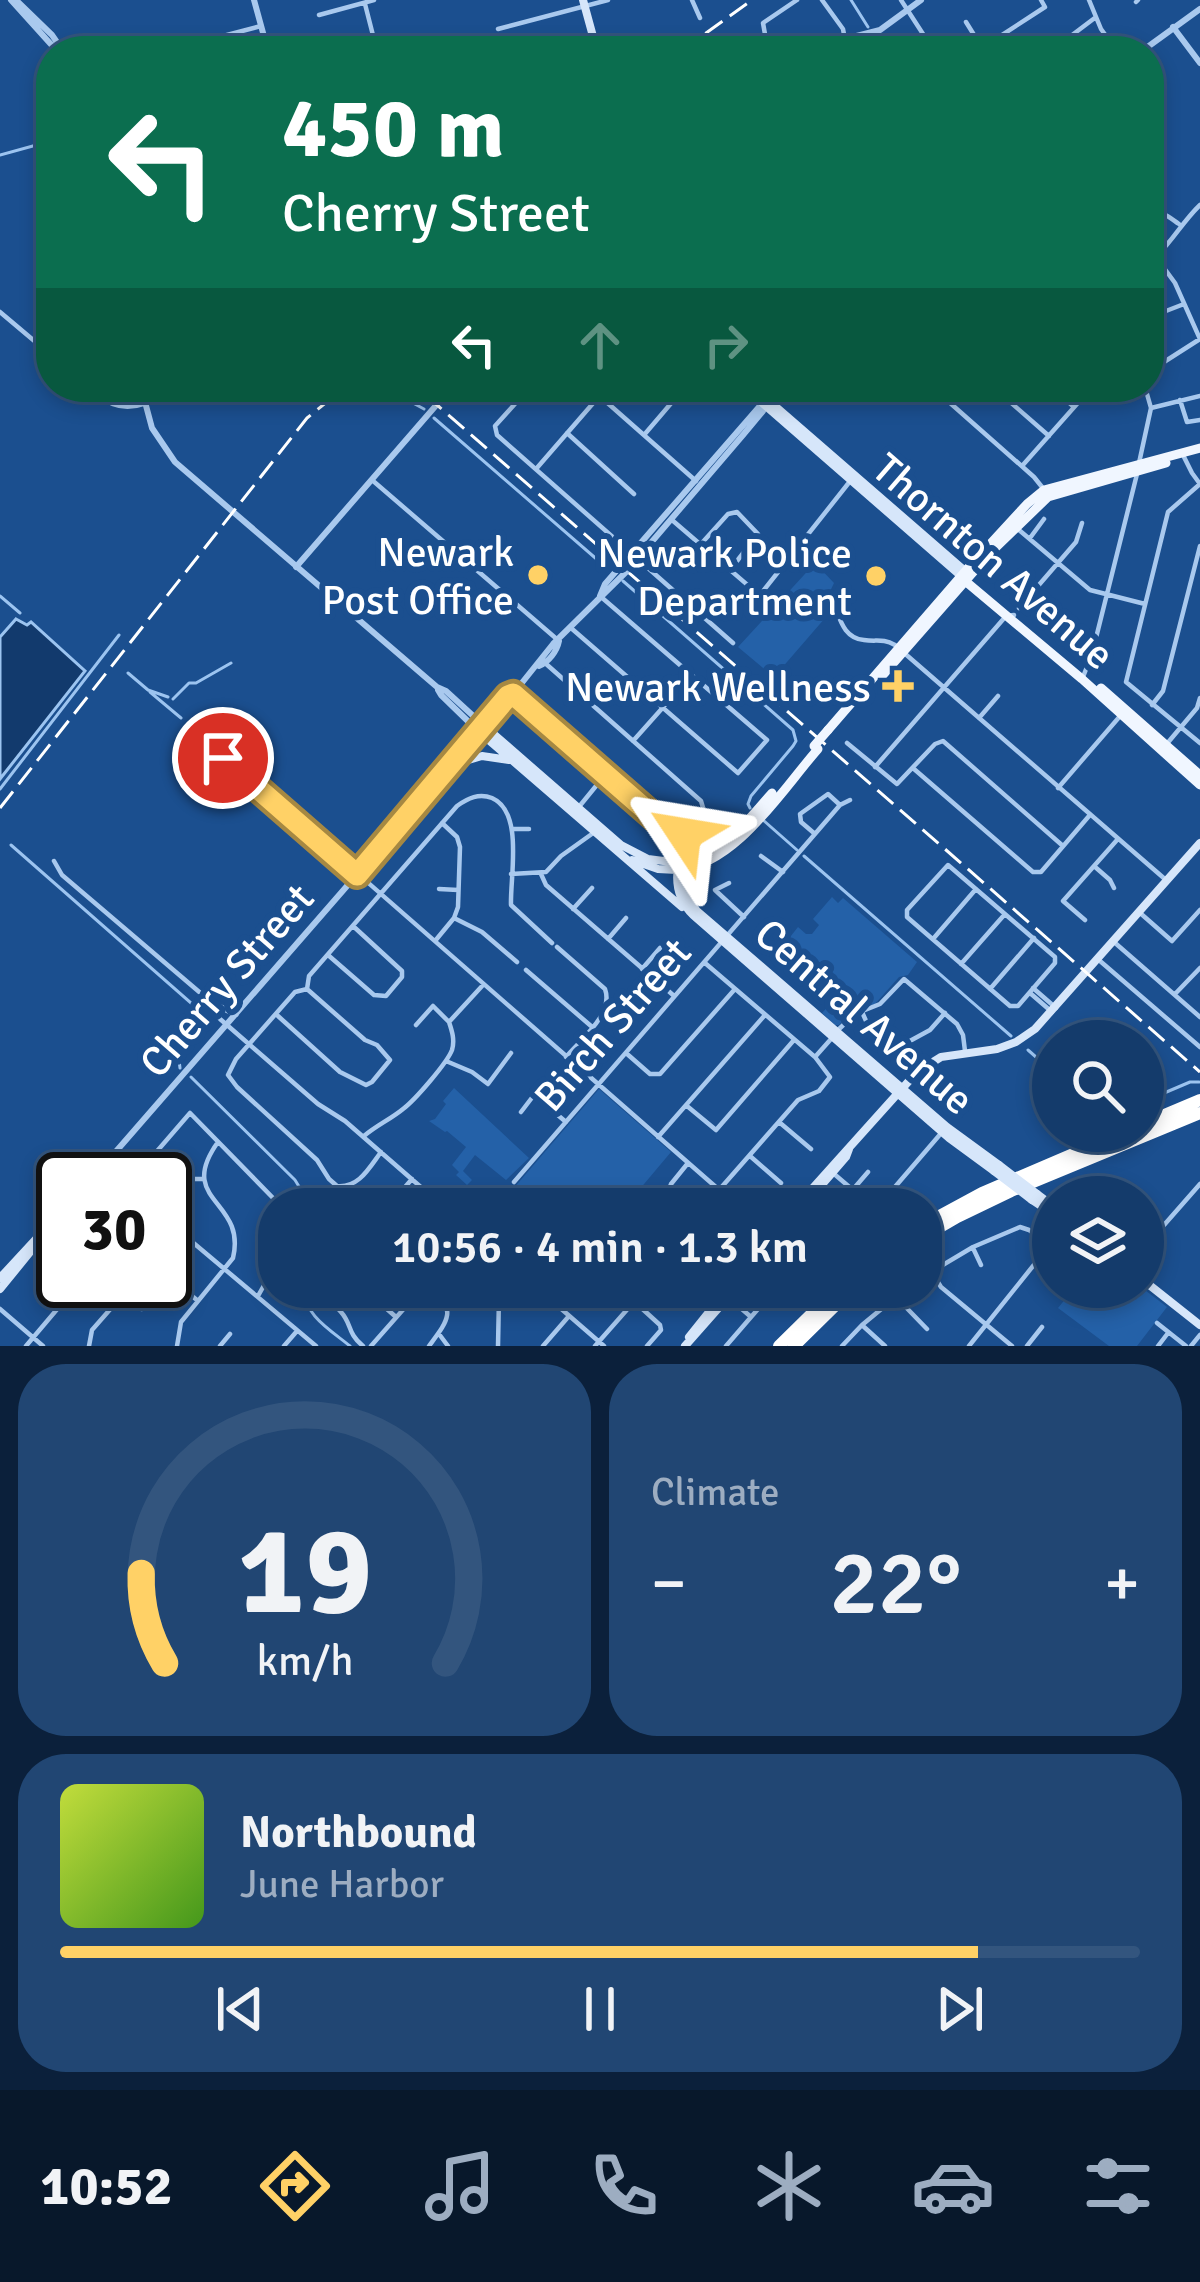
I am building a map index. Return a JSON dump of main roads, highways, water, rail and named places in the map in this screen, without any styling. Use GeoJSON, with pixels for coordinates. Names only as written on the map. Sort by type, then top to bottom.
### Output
{"type":"FeatureCollection","features":[{"type":"Feature","properties":{"kind":"highway"},"geometry":{"type":"LineString","coordinates":[[1164,1115],[1200,1100]]}},
{"type":"Feature","properties":{"kind":"highway"},"geometry":{"type":"LineString","coordinates":[[942,1226],[1011,1191],[1200,1113]]}},
{"type":"Feature","properties":{"kind":"highway"},"geometry":{"type":"LineString","coordinates":[[942,1215],[1078,1152]]}},
{"type":"Feature","properties":{"kind":"highway"},"geometry":{"type":"LineString","coordinates":[[779,1346],[818,1308]]}},
{"type":"Feature","properties":{"kind":"highway"},"geometry":{"type":"LineString","coordinates":[[794,1346],[833,1308]]}},
{"type":"Feature","properties":{"kind":"main road"},"geometry":{"type":"LineString","coordinates":[[584,3],[593,36]]}},
{"type":"Feature","properties":{"kind":"main road","name":"Thornton Avenue"},"geometry":{"type":"LineString","coordinates":[[767,402],[775,414],[853,478]]}},
{"type":"Feature","properties":{"kind":"main road","name":"Thornton Avenue"},"geometry":{"type":"LineString","coordinates":[[767,402],[1013,613],[1200,784]]}},
{"type":"Feature","properties":{"kind":"main road"},"geometry":{"type":"LineString","coordinates":[[616,849],[644,865],[680,868],[712,861],[735,845],[1043,489],[1200,451]]}},
{"type":"Feature","properties":{"kind":"main road"},"geometry":{"type":"LineString","coordinates":[[1142,452],[1155,460]]}},
{"type":"Feature","properties":{"kind":"main road"},"geometry":{"type":"LineString","coordinates":[[1043,489],[1123,475],[1155,460],[1184,455]]}},
{"type":"Feature","properties":{"kind":"main road"},"geometry":{"type":"LineString","coordinates":[[1123,475],[1134,484]]}},
{"type":"Feature","properties":{"kind":"main road","name":"Thornton Avenue"},"geometry":{"type":"LineString","coordinates":[[1123,713],[1200,775]]}},
{"type":"Feature","properties":{"kind":"main road"},"geometry":{"type":"LineString","coordinates":[[576,810],[513,762],[482,729],[598,828],[637,854],[680,868]]}},
{"type":"Feature","properties":{"kind":"main road"},"geometry":{"type":"LineString","coordinates":[[455,764],[492,756],[513,762]]}},
{"type":"Feature","properties":{"kind":"main road"},"geometry":{"type":"LineString","coordinates":[[598,828],[693,915]]}},
{"type":"Feature","properties":{"kind":"main road"},"geometry":{"type":"LineString","coordinates":[[818,1188],[916,1072],[941,1057],[997,1049],[1035,1029],[1200,843]]}},
{"type":"Feature","properties":{"kind":"main road","name":"Central Avenue"},"geometry":{"type":"LineString","coordinates":[[680,868],[678,890],[693,915],[945,1130],[1032,1195]]}},
{"type":"Feature","properties":{"kind":"main road","name":"Central Avenue"},"geometry":{"type":"LineString","coordinates":[[680,868],[686,896],[725,939]]}},
{"type":"Feature","properties":{"kind":"main road"},"geometry":{"type":"LineString","coordinates":[[814,1188],[850,1148]]}},
{"type":"Feature","properties":{"kind":"main road"},"geometry":{"type":"LineString","coordinates":[[0,1278],[48,1230],[0,1289]]}},
{"type":"Feature","properties":{"kind":"main road"},"geometry":{"type":"LineString","coordinates":[[1164,1297],[1200,1325]]}},
{"type":"Feature","properties":{"kind":"main road"},"geometry":{"type":"LineString","coordinates":[[685,1346],[716,1308]]}},
{"type":"Feature","properties":{"kind":"waterway"},"geometry":{"type":"LineString","coordinates":[[851,0],[868,27]]}},
{"type":"Feature","properties":{"kind":"waterway"},"geometry":{"type":"LineString","coordinates":[[0,155],[36,145]]}},
{"type":"Feature","properties":{"kind":"waterway"},"geometry":{"type":"LineString","coordinates":[[378,402],[413,403],[424,409]]}},
{"type":"Feature","properties":{"kind":"waterway"},"geometry":{"type":"LineString","coordinates":[[434,418],[608,569]]}},
{"type":"Feature","properties":{"kind":"waterway"},"geometry":{"type":"LineString","coordinates":[[623,581],[793,730],[796,741],[751,796],[750,808]]}},
{"type":"Feature","properties":{"kind":"waterway"},"geometry":{"type":"LineString","coordinates":[[0,596],[20,613]]}},
{"type":"Feature","properties":{"kind":"waterway"},"geometry":{"type":"LineString","coordinates":[[0,789],[119,635]]}},
{"type":"Feature","properties":{"kind":"waterway"},"geometry":{"type":"LineString","coordinates":[[173,699],[189,683],[231,663]]}},
{"type":"Feature","properties":{"kind":"waterway"},"geometry":{"type":"LineString","coordinates":[[128,673],[148,690],[168,697]]}},
{"type":"Feature","properties":{"kind":"waterway"},"geometry":{"type":"LineString","coordinates":[[150,692],[181,718]]}},
{"type":"Feature","properties":{"kind":"waterway"},"geometry":{"type":"LineString","coordinates":[[763,820],[797,850]]}},
{"type":"Feature","properties":{"kind":"waterway"},"geometry":{"type":"LineString","coordinates":[[11,845],[208,1018],[179,1060],[180,1068]]}},
{"type":"Feature","properties":{"kind":"waterway"},"geometry":{"type":"LineString","coordinates":[[804,856],[1011,1036]]}},
{"type":"Feature","properties":{"kind":"waterway"},"geometry":{"type":"LineString","coordinates":[[1028,1050],[1032,1054]]}},
{"type":"Feature","properties":{"kind":"waterway"},"geometry":{"type":"LineString","coordinates":[[191,1077],[300,1188]]}},
{"type":"Feature","properties":{"kind":"waterway"},"geometry":{"type":"LineString","coordinates":[[1164,1093],[1199,1082]]}},
{"type":"Feature","properties":{"kind":"waterway"},"geometry":{"type":"LineString","coordinates":[[309,1308],[350,1346]]}},
{"type":"Feature","properties":{"kind":"railway"},"geometry":{"type":"LineString","coordinates":[[702,36],[752,0]]}},
{"type":"Feature","properties":{"kind":"railway"},"geometry":{"type":"LineString","coordinates":[[0,808],[307,418],[327,402]]}},
{"type":"Feature","properties":{"kind":"railway"},"geometry":{"type":"LineString","coordinates":[[432,402],[1200,1072]]}},
{"type":"Feature","properties":{"kind":"place","name":"Newark Post Office"},"geometry":{"type":"Point","coordinates":[538,575]}},
{"type":"Feature","properties":{"kind":"place","name":"Newark Police Department"},"geometry":{"type":"Point","coordinates":[876,576]}},
{"type":"Feature","properties":{"kind":"place","name":"Newark Wellness"},"geometry":{"type":"Point","coordinates":[898,686]}}]}
